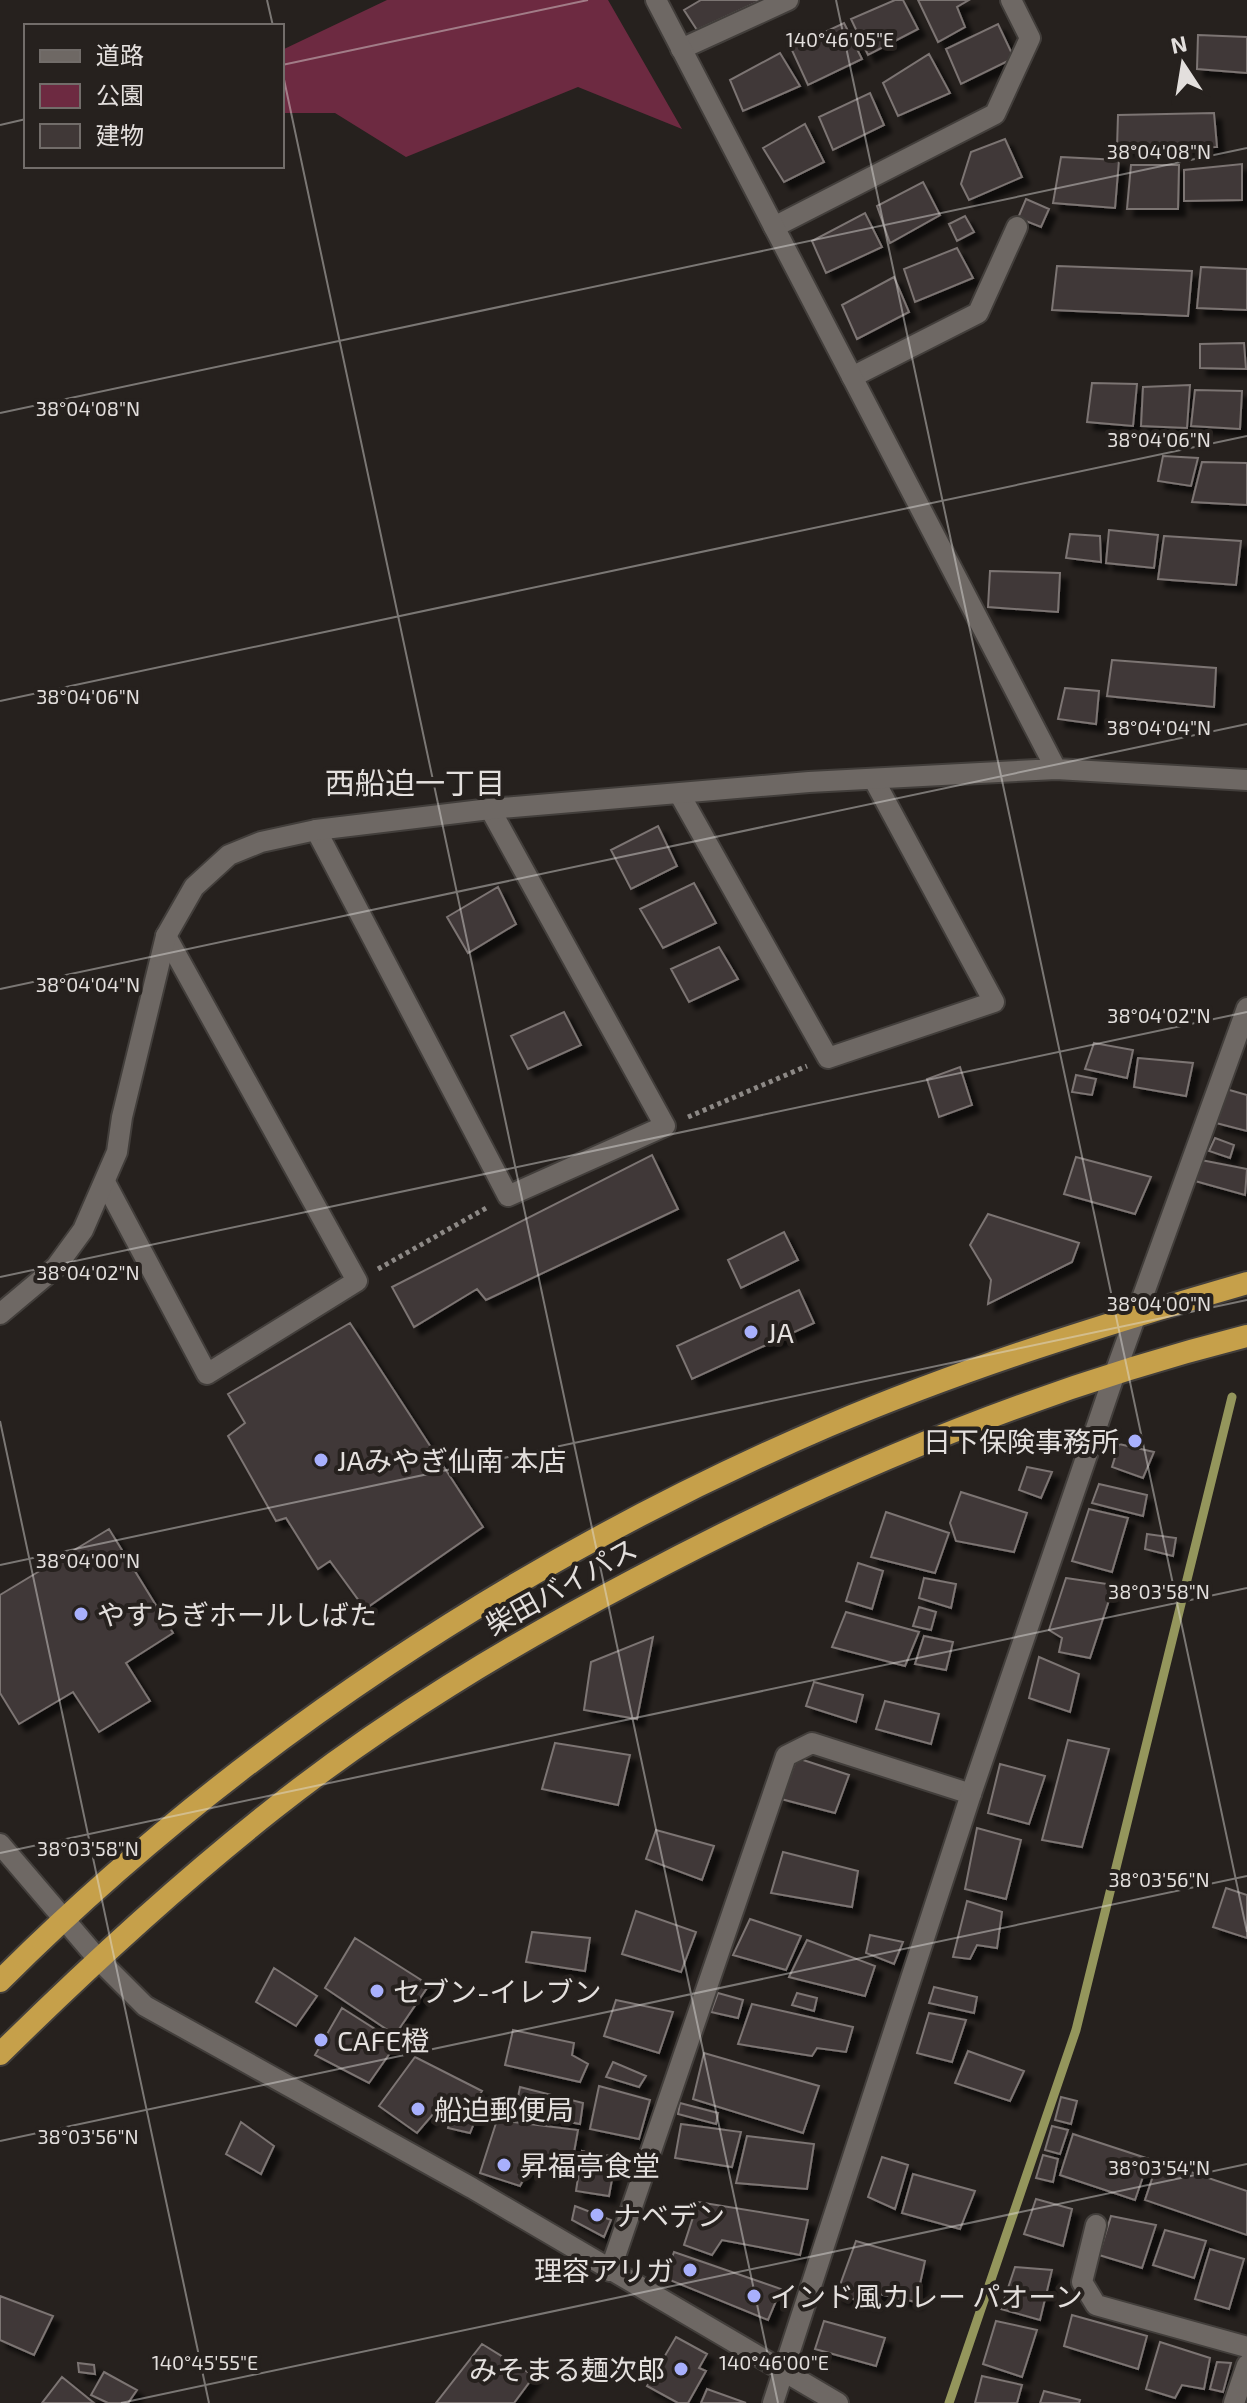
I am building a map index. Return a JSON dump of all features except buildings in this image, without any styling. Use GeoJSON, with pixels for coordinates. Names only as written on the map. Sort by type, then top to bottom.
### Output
{"type":"FeatureCollection","features":[{"type":"Feature","properties":{"kind":"highway","name":"柴田バイパス"},"geometry":{"type":"LineString","coordinates":[[0,1981],[64,1917],[172,1825],[267,1752],[373,1676],[504,1592],[645,1513],[828,1426],[1059,1339],[1247,1283]]}},
{"type":"Feature","properties":{"kind":"highway","name":"柴田バイパス"},"geometry":{"type":"LineString","coordinates":[[0,2054],[174,1890],[275,1808],[420,1704],[497,1655],[731,1528],[836,1479],[986,1418],[1115,1373],[1247,1336]]}},
{"type":"Feature","properties":{"kind":"street"},"geometry":{"type":"LineString","coordinates":[[656,0],[1056,769]]}},
{"type":"Feature","properties":{"kind":"street"},"geometry":{"type":"LineString","coordinates":[[681,49],[788,0]]}},
{"type":"Feature","properties":{"kind":"street"},"geometry":{"type":"LineString","coordinates":[[774,227],[995,114],[1030,38],[1011,0]]}},
{"type":"Feature","properties":{"kind":"street"},"geometry":{"type":"LineString","coordinates":[[852,377],[978,313],[1017,227]]}},
{"type":"Feature","properties":{"kind":"street"},"geometry":{"type":"LineString","coordinates":[[0,1314],[56,1267],[83,1230],[106,1184],[117,1152],[122,1117],[166,936],[194,887],[229,855],[261,842],[316,830],[490,809],[874,780],[1056,769],[1247,780]]}},
{"type":"Feature","properties":{"kind":"street"},"geometry":{"type":"LineString","coordinates":[[680,795],[828,1058],[994,1002],[874,780]]}},
{"type":"Feature","properties":{"kind":"street"},"geometry":{"type":"LineString","coordinates":[[316,830],[508,1196],[665,1126],[490,809]]}},
{"type":"Feature","properties":{"kind":"street"},"geometry":{"type":"LineString","coordinates":[[106,1184],[207,1374],[357,1281],[166,936]]}},
{"type":"Feature","properties":{"kind":"street"},"geometry":{"type":"LineString","coordinates":[[773,2403],[971,1794],[1115,1373],[1247,1008]]}},
{"type":"Feature","properties":{"kind":"street"},"geometry":{"type":"LineString","coordinates":[[610,2271],[786,1756],[812,1743],[971,1794]]}},
{"type":"Feature","properties":{"kind":"street"},"geometry":{"type":"LineString","coordinates":[[0,1844],[98,1959],[145,2006],[472,2188],[838,2403]]}},
{"type":"Feature","properties":{"kind":"street"},"geometry":{"type":"LineString","coordinates":[[1096,2225],[1082,2282],[1096,2305],[1247,2347]]}},
{"type":"Feature","properties":{"kind":"street"},"geometry":{"type":"LineString","coordinates":[[1234,2403],[1247,2365]]}},
{"type":"Feature","properties":{"kind":"path"},"geometry":{"type":"LineString","coordinates":[[665,1126],[828,1058]]}},
{"type":"Feature","properties":{"kind":"path"},"geometry":{"type":"LineString","coordinates":[[357,1281],[508,1196]]}},
{"type":"Feature","properties":{"kind":"green space"},"geometry":{"type":"Polygon","coordinates":[[[387,0],[608,0],[682,129],[578,87],[406,157],[335,113],[284,113],[284,49],[387,0]]]}},
{"type":"Feature","properties":{"kind":"waterway"},"geometry":{"type":"LineString","coordinates":[[949,2403],[1076,2030],[1232,1397]]}},
{"type":"Feature","properties":{"kind":"place","name":"JA"},"geometry":{"type":"Point","coordinates":[751,1332]}},
{"type":"Feature","properties":{"kind":"place","name":"日下保険事務所"},"geometry":{"type":"Point","coordinates":[1135,1441]}},
{"type":"Feature","properties":{"kind":"place","name":"JAみやぎ仙南 本店"},"geometry":{"type":"Point","coordinates":[321,1460]}},
{"type":"Feature","properties":{"kind":"place","name":"やすらぎホールしばた"},"geometry":{"type":"Point","coordinates":[81,1614]}},
{"type":"Feature","properties":{"kind":"place","name":"セブン-イレブン"},"geometry":{"type":"Point","coordinates":[377,1991]}},
{"type":"Feature","properties":{"kind":"place","name":"CAFE橙"},"geometry":{"type":"Point","coordinates":[321,2040]}},
{"type":"Feature","properties":{"kind":"place","name":"船迫郵便局"},"geometry":{"type":"Point","coordinates":[418,2109]}},
{"type":"Feature","properties":{"kind":"place","name":"昇福亭食堂"},"geometry":{"type":"Point","coordinates":[504,2165]}},
{"type":"Feature","properties":{"kind":"place","name":"ナベデン"},"geometry":{"type":"Point","coordinates":[597,2215]}},
{"type":"Feature","properties":{"kind":"place","name":"理容アリガ"},"geometry":{"type":"Point","coordinates":[690,2270]}},
{"type":"Feature","properties":{"kind":"place","name":"インド風カレー パオーン"},"geometry":{"type":"Point","coordinates":[754,2296]}},
{"type":"Feature","properties":{"kind":"place","name":"みそまる麺次郎"},"geometry":{"type":"Point","coordinates":[681,2369]}},
{"type":"Feature","properties":{"kind":"district","name":"西船迫一丁目"},"geometry":{"type":"Point","coordinates":[415,782]}}]}
